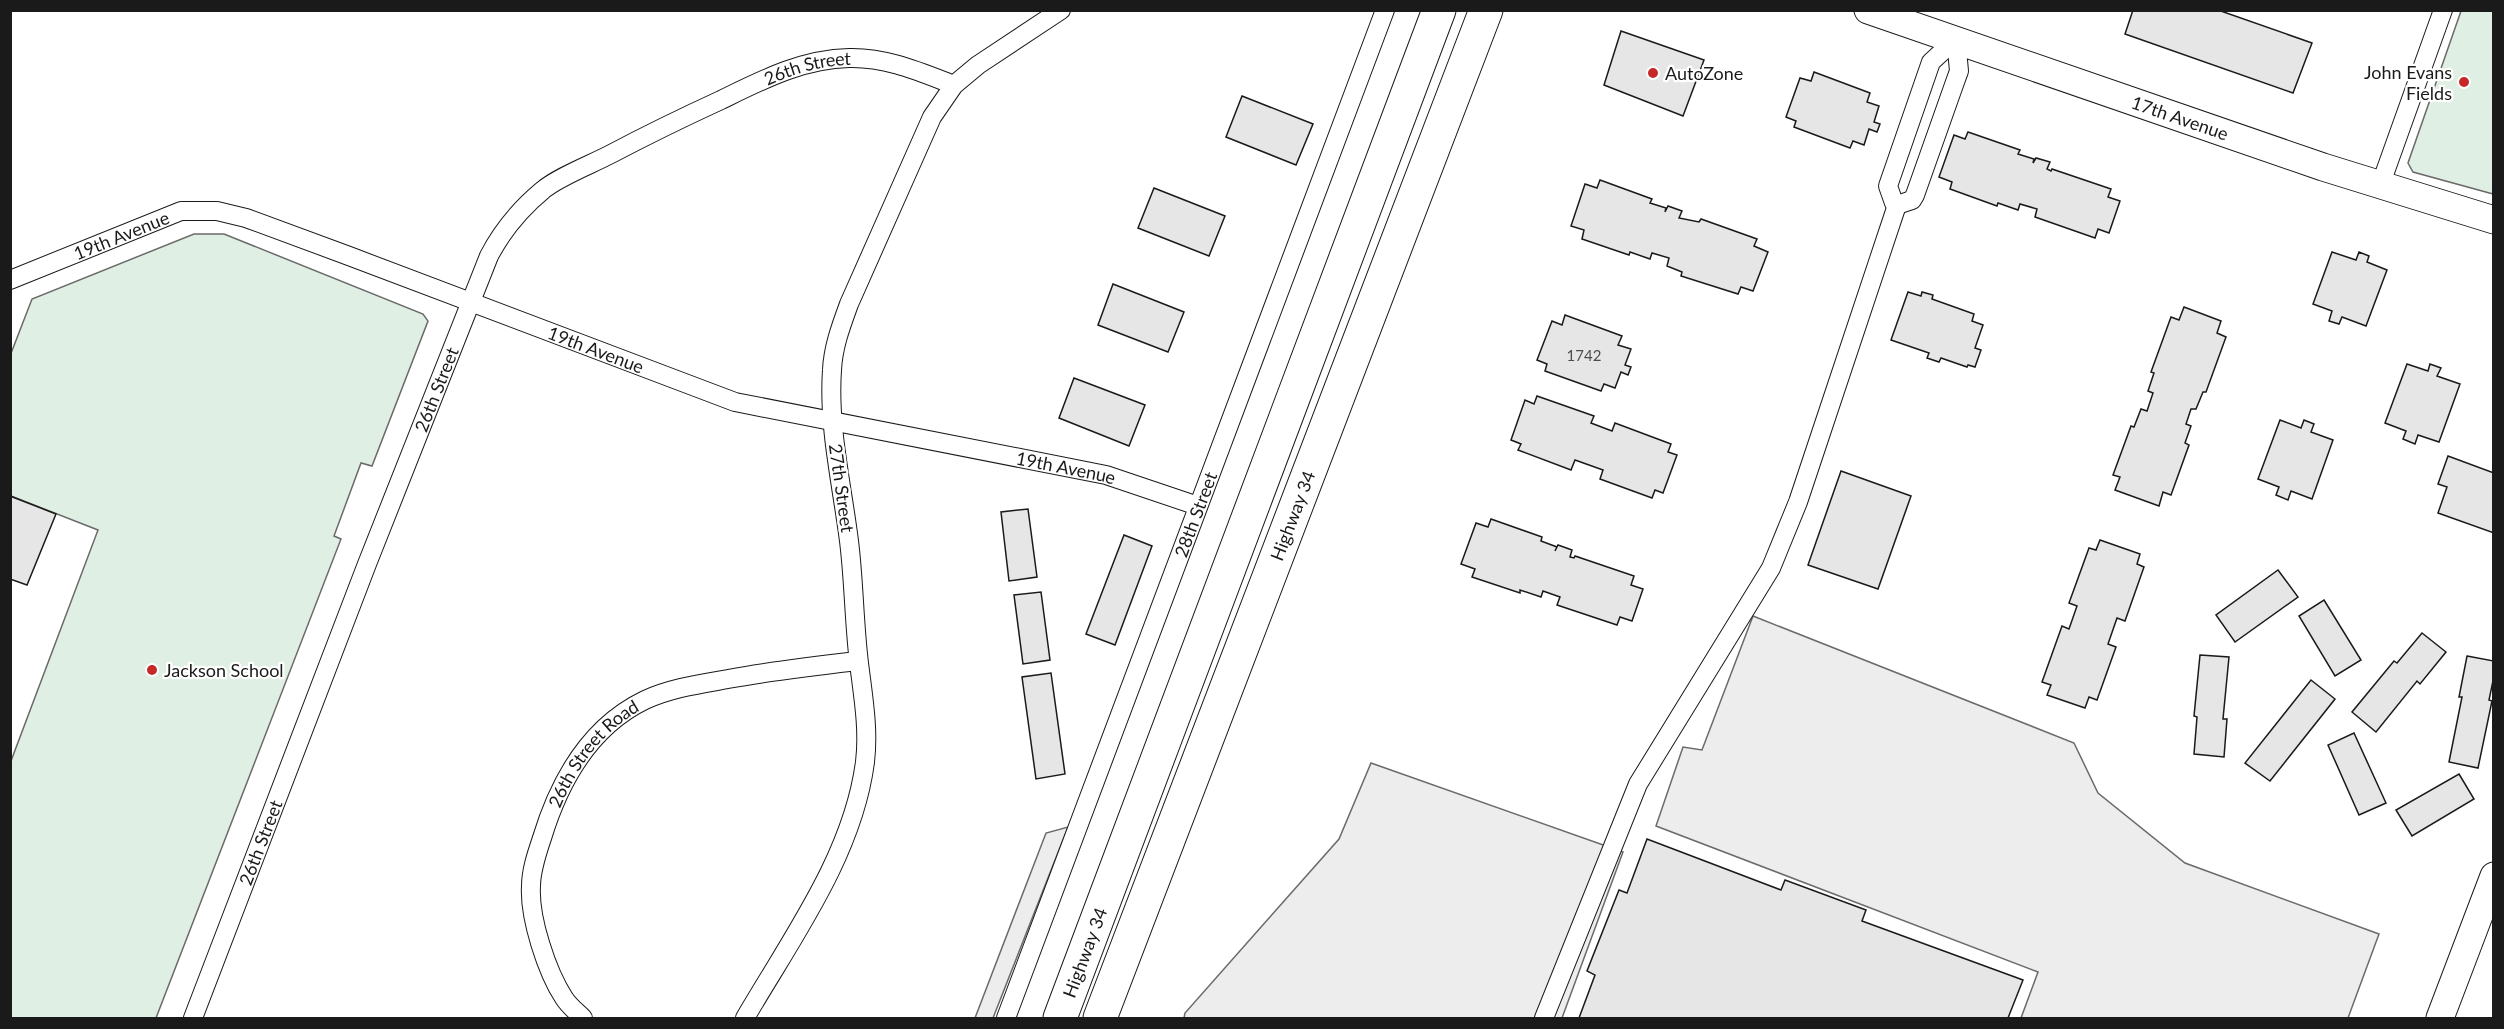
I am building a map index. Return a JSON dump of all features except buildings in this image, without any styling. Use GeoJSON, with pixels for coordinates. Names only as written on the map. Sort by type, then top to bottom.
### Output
{"type":"FeatureCollection","features":[{"type":"Feature","properties":{"kind":"highway","name":"Highway 34"},"geometry":{"type":"LineString","coordinates":[[1060,1018],[1439,10]]}},
{"type":"Feature","properties":{"kind":"highway","name":"Highway 34"},"geometry":{"type":"LineString","coordinates":[[1100,1018],[1486,10]]}},
{"type":"Feature","properties":{"kind":"main road","name":"17th Avenue"},"geometry":{"type":"LineString","coordinates":[[1868,10],[2380,186],[2493,220]]}},
{"type":"Feature","properties":{"kind":"main road"},"geometry":{"type":"LineString","coordinates":[[2440,1018],[2493,876]]}},
{"type":"Feature","properties":{"kind":"street","name":"27th Street"},"geometry":{"type":"LineString","coordinates":[[745,1018],[827,878],[860,791],[865,760],[866,714],[858,661],[849,543],[833,421],[834,351],[846,314],[932,117],[954,85],[978,65],[1061,10]]}},
{"type":"Feature","properties":{"kind":"street","name":"28th Street"},"geometry":{"type":"LineString","coordinates":[[1006,1018],[1384,10]]}},
{"type":"Feature","properties":{"kind":"street"},"geometry":{"type":"LineString","coordinates":[[2380,186],[2443,10]]}},
{"type":"Feature","properties":{"kind":"street"},"geometry":{"type":"LineString","coordinates":[[1897,205],[1894,203],[1888,186],[1930,63],[1956,39]]}},
{"type":"Feature","properties":{"kind":"street"},"geometry":{"type":"LineString","coordinates":[[1897,205],[1912,200],[1915,195],[1959,70],[1956,39]]}},
{"type":"Feature","properties":{"kind":"street","name":"26th Street"},"geometry":{"type":"LineString","coordinates":[[194,1018],[363,575],[472,304],[489,256],[499,236],[544,188],[778,72],[806,63],[850,58],[902,65],[954,85]]}},
{"type":"Feature","properties":{"kind":"street"},"geometry":{"type":"LineString","coordinates":[[1544,1018],[1638,784],[1772,568],[1798,502],[1897,205]]}},
{"type":"Feature","properties":{"kind":"street","name":"19th Avenue"},"geometry":{"type":"LineString","coordinates":[[10,280],[182,211],[206,209],[246,218],[735,402],[1106,475],[1198,506]]}},
{"type":"Feature","properties":{"kind":"street","name":"26th Street Road"},"geometry":{"type":"LineString","coordinates":[[583,1018],[564,998],[541,948],[534,921],[531,886],[537,855],[552,806],[564,780],[580,756],[602,731],[621,715],[644,701],[668,691],[764,673],[858,661]]}},
{"type":"Feature","properties":{"kind":"green space","name":"John Evans Fields"},"geometry":{"type":"Polygon","coordinates":[[[2461,11],[2493,11],[2493,194],[2413,172],[2408,163],[2461,11]]]}},
{"type":"Feature","properties":{"kind":"green space","name":"Jackson School"},"geometry":{"type":"Polygon","coordinates":[[[194,234],[224,234],[423,314],[428,321],[372,466],[361,463],[334,536],[341,539],[156,1018],[11,1018],[11,761],[98,530],[11,496],[10,356],[32,299],[194,234]]]}},
{"type":"Feature","properties":{"kind":"shaded area"},"geometry":{"type":"Polygon","coordinates":[[[1753,616],[2074,743],[2098,793],[2185,863],[2379,934],[2348,1018],[2021,1018],[2038,972],[1656,826],[1683,747],[1702,750],[1753,616]]]}},
{"type":"Feature","properties":{"kind":"shaded area"},"geometry":{"type":"Polygon","coordinates":[[[1371,763],[1623,852],[1562,1018],[1184,1018],[1185,1013],[1339,839],[1371,763]]]}},
{"type":"Feature","properties":{"kind":"shaded area"},"geometry":{"type":"Polygon","coordinates":[[[1068,827],[993,1018],[975,1018],[1046,833],[1068,827]]]}},
{"type":"Feature","properties":{"kind":"place","name":"AutoZone"},"geometry":{"type":"Point","coordinates":[1653,73]}},
{"type":"Feature","properties":{"kind":"place","name":"John Evans Fields"},"geometry":{"type":"Point","coordinates":[2464,82]}},
{"type":"Feature","properties":{"kind":"place","name":"Jackson School"},"geometry":{"type":"Point","coordinates":[152,670]}}]}
